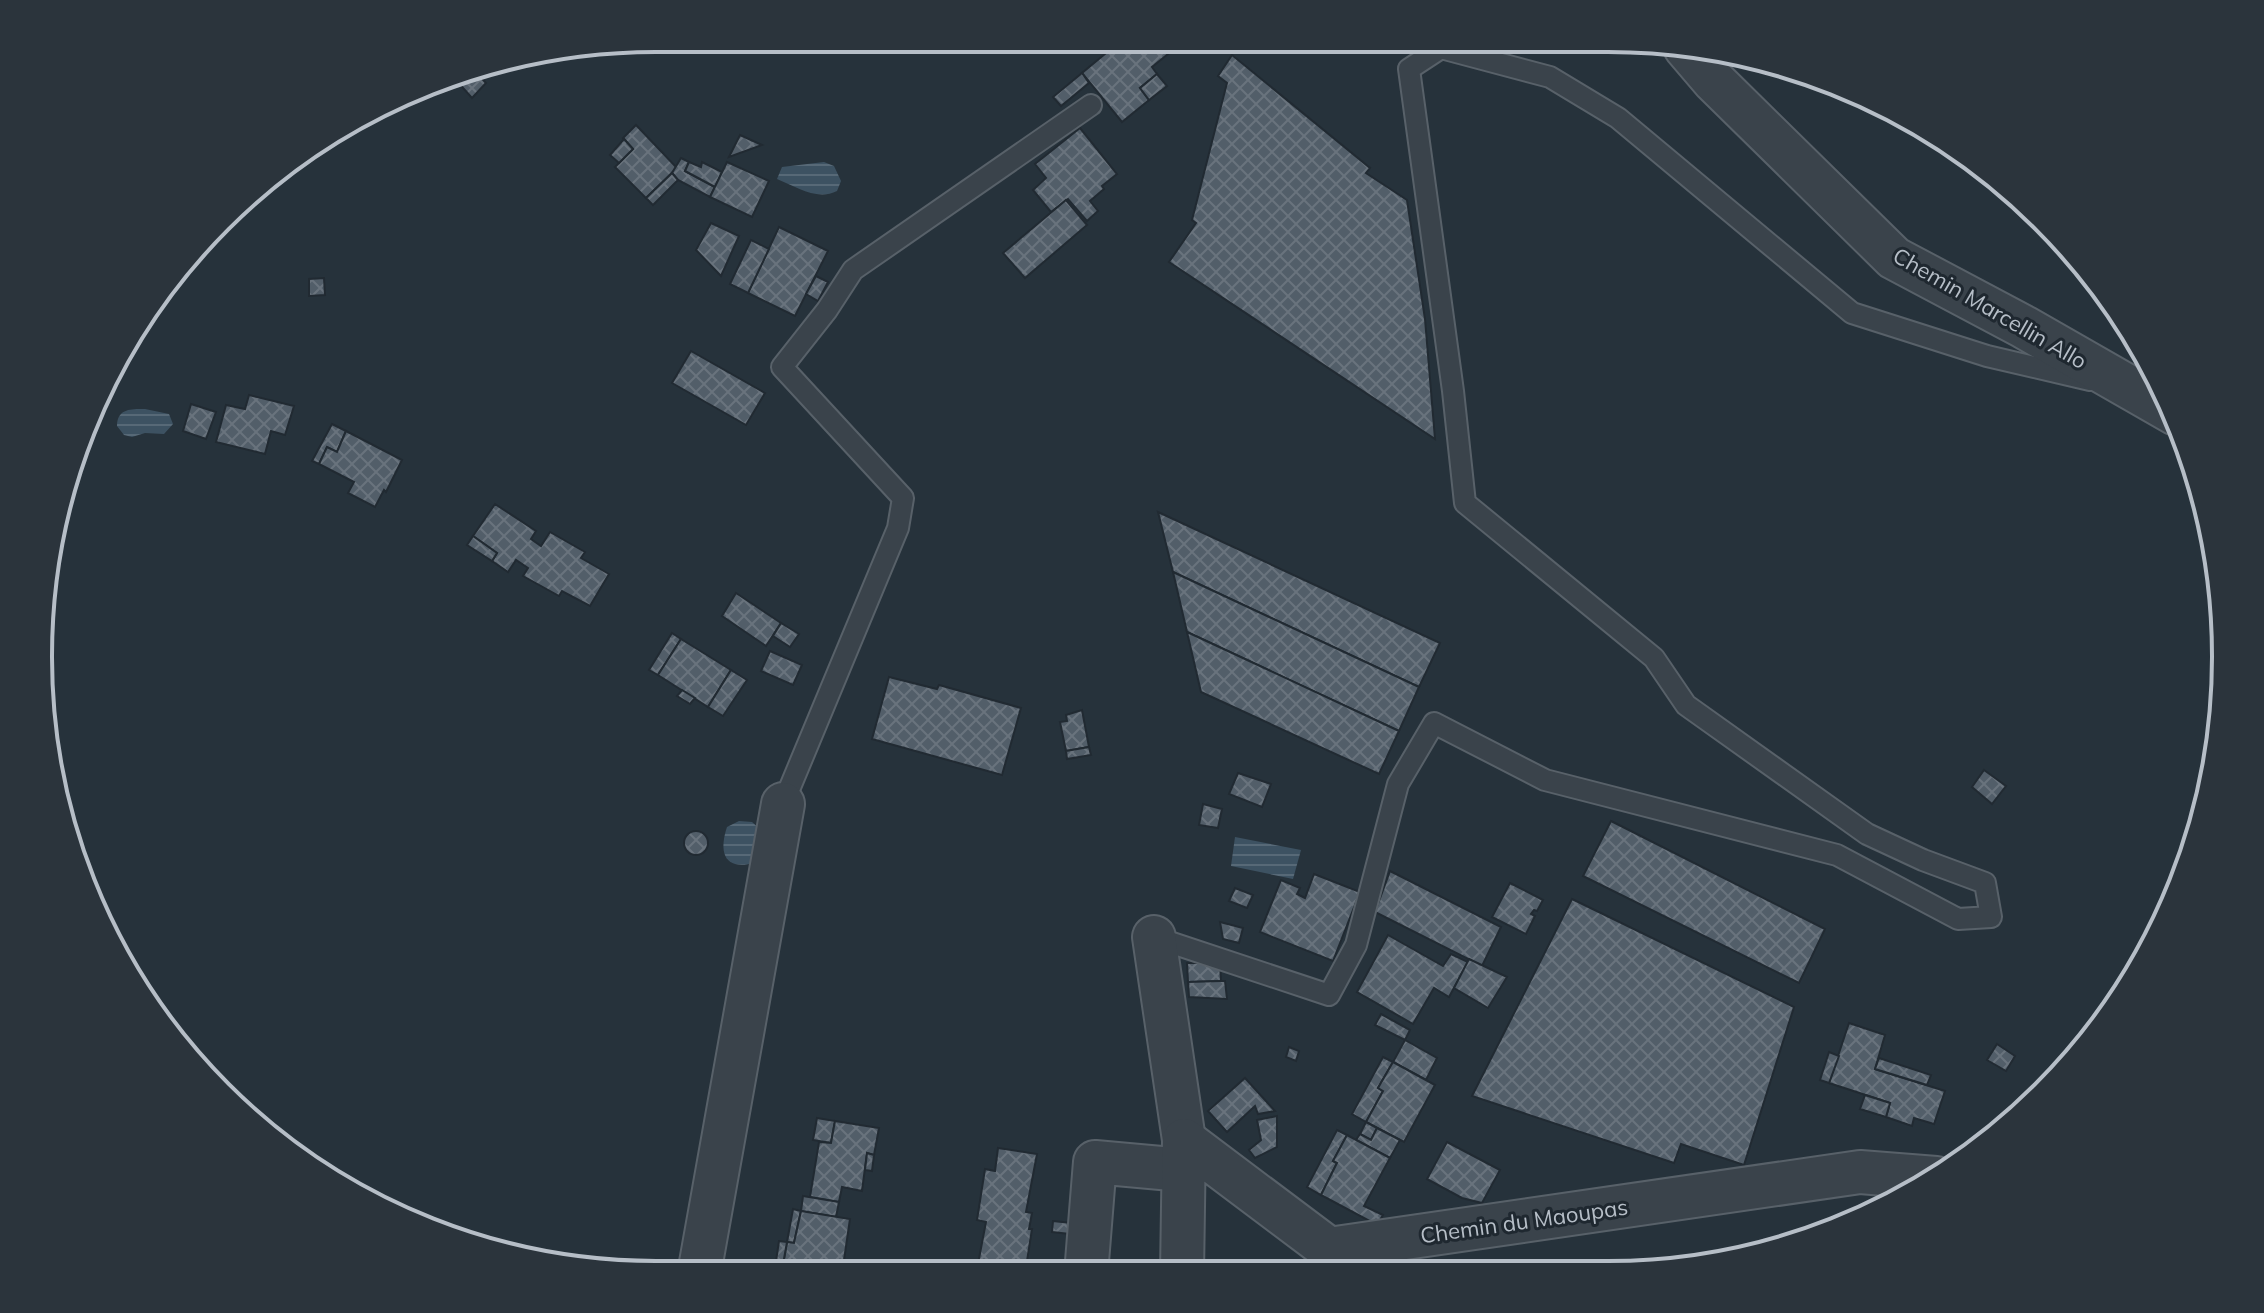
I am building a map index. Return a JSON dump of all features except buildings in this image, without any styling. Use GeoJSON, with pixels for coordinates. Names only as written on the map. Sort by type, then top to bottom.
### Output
{"type":"FeatureCollection","features":[{"type":"Feature","properties":{"kind":"street","name":"Chemin Marcellin Allo"},"geometry":{"type":"LineString","coordinates":[[1695,59],[1894,258],[2156,402]]}},
{"type":"Feature","properties":{"kind":"street"},"geometry":{"type":"LineString","coordinates":[[701,1261],[783,804]]}},
{"type":"Feature","properties":{"kind":"street"},"geometry":{"type":"LineString","coordinates":[[1154,937],[1184,1155],[1182,1261]]}},
{"type":"Feature","properties":{"kind":"street"},"geometry":{"type":"LineString","coordinates":[[1087,1261],[1095,1162],[1184,1155]]}},
{"type":"Feature","properties":{"kind":"street","name":"Chemin du Maoupas"},"geometry":{"type":"LineString","coordinates":[[1184,1155],[1329,1249],[1860,1172],[1916,1176]]}},
{"type":"Feature","properties":{"kind":"lane"},"geometry":{"type":"LineString","coordinates":[[1154,937],[1329,995],[1356,945],[1398,784],[1434,723],[1545,780],[1837,855],[1958,919],[1991,917],[1985,883],[1923,860],[1867,834],[1686,705],[1654,658],[1465,503],[1453,391],[1409,69],[1435,52]]}},
{"type":"Feature","properties":{"kind":"lane"},"geometry":{"type":"LineString","coordinates":[[1456,52],[1550,77],[1618,118],[1852,313],[1987,356],[2137,391]]}},
{"type":"Feature","properties":{"kind":"lane"},"geometry":{"type":"LineString","coordinates":[[783,804],[898,528],[903,498],[782,367],[827,310],[853,270],[1091,105]]}},
{"type":"Feature","properties":{"kind":"water"},"geometry":{"type":"Polygon","coordinates":[[[824,162],[834,166],[841,181],[837,191],[830,194],[814,194],[777,179],[782,167],[824,162]]]}},
{"type":"Feature","properties":{"kind":"water"},"geometry":{"type":"Polygon","coordinates":[[[145,409],[169,414],[173,424],[164,434],[124,435],[117,426],[122,413],[145,409]]]}},
{"type":"Feature","properties":{"kind":"water"},"geometry":{"type":"Polygon","coordinates":[[[739,821],[752,822],[761,830],[754,863],[736,864],[726,857],[723,844],[727,827],[739,821]]]}},
{"type":"Feature","properties":{"kind":"water"},"geometry":{"type":"Polygon","coordinates":[[[1235,837],[1301,850],[1293,879],[1231,866],[1235,837]]]}}]}
